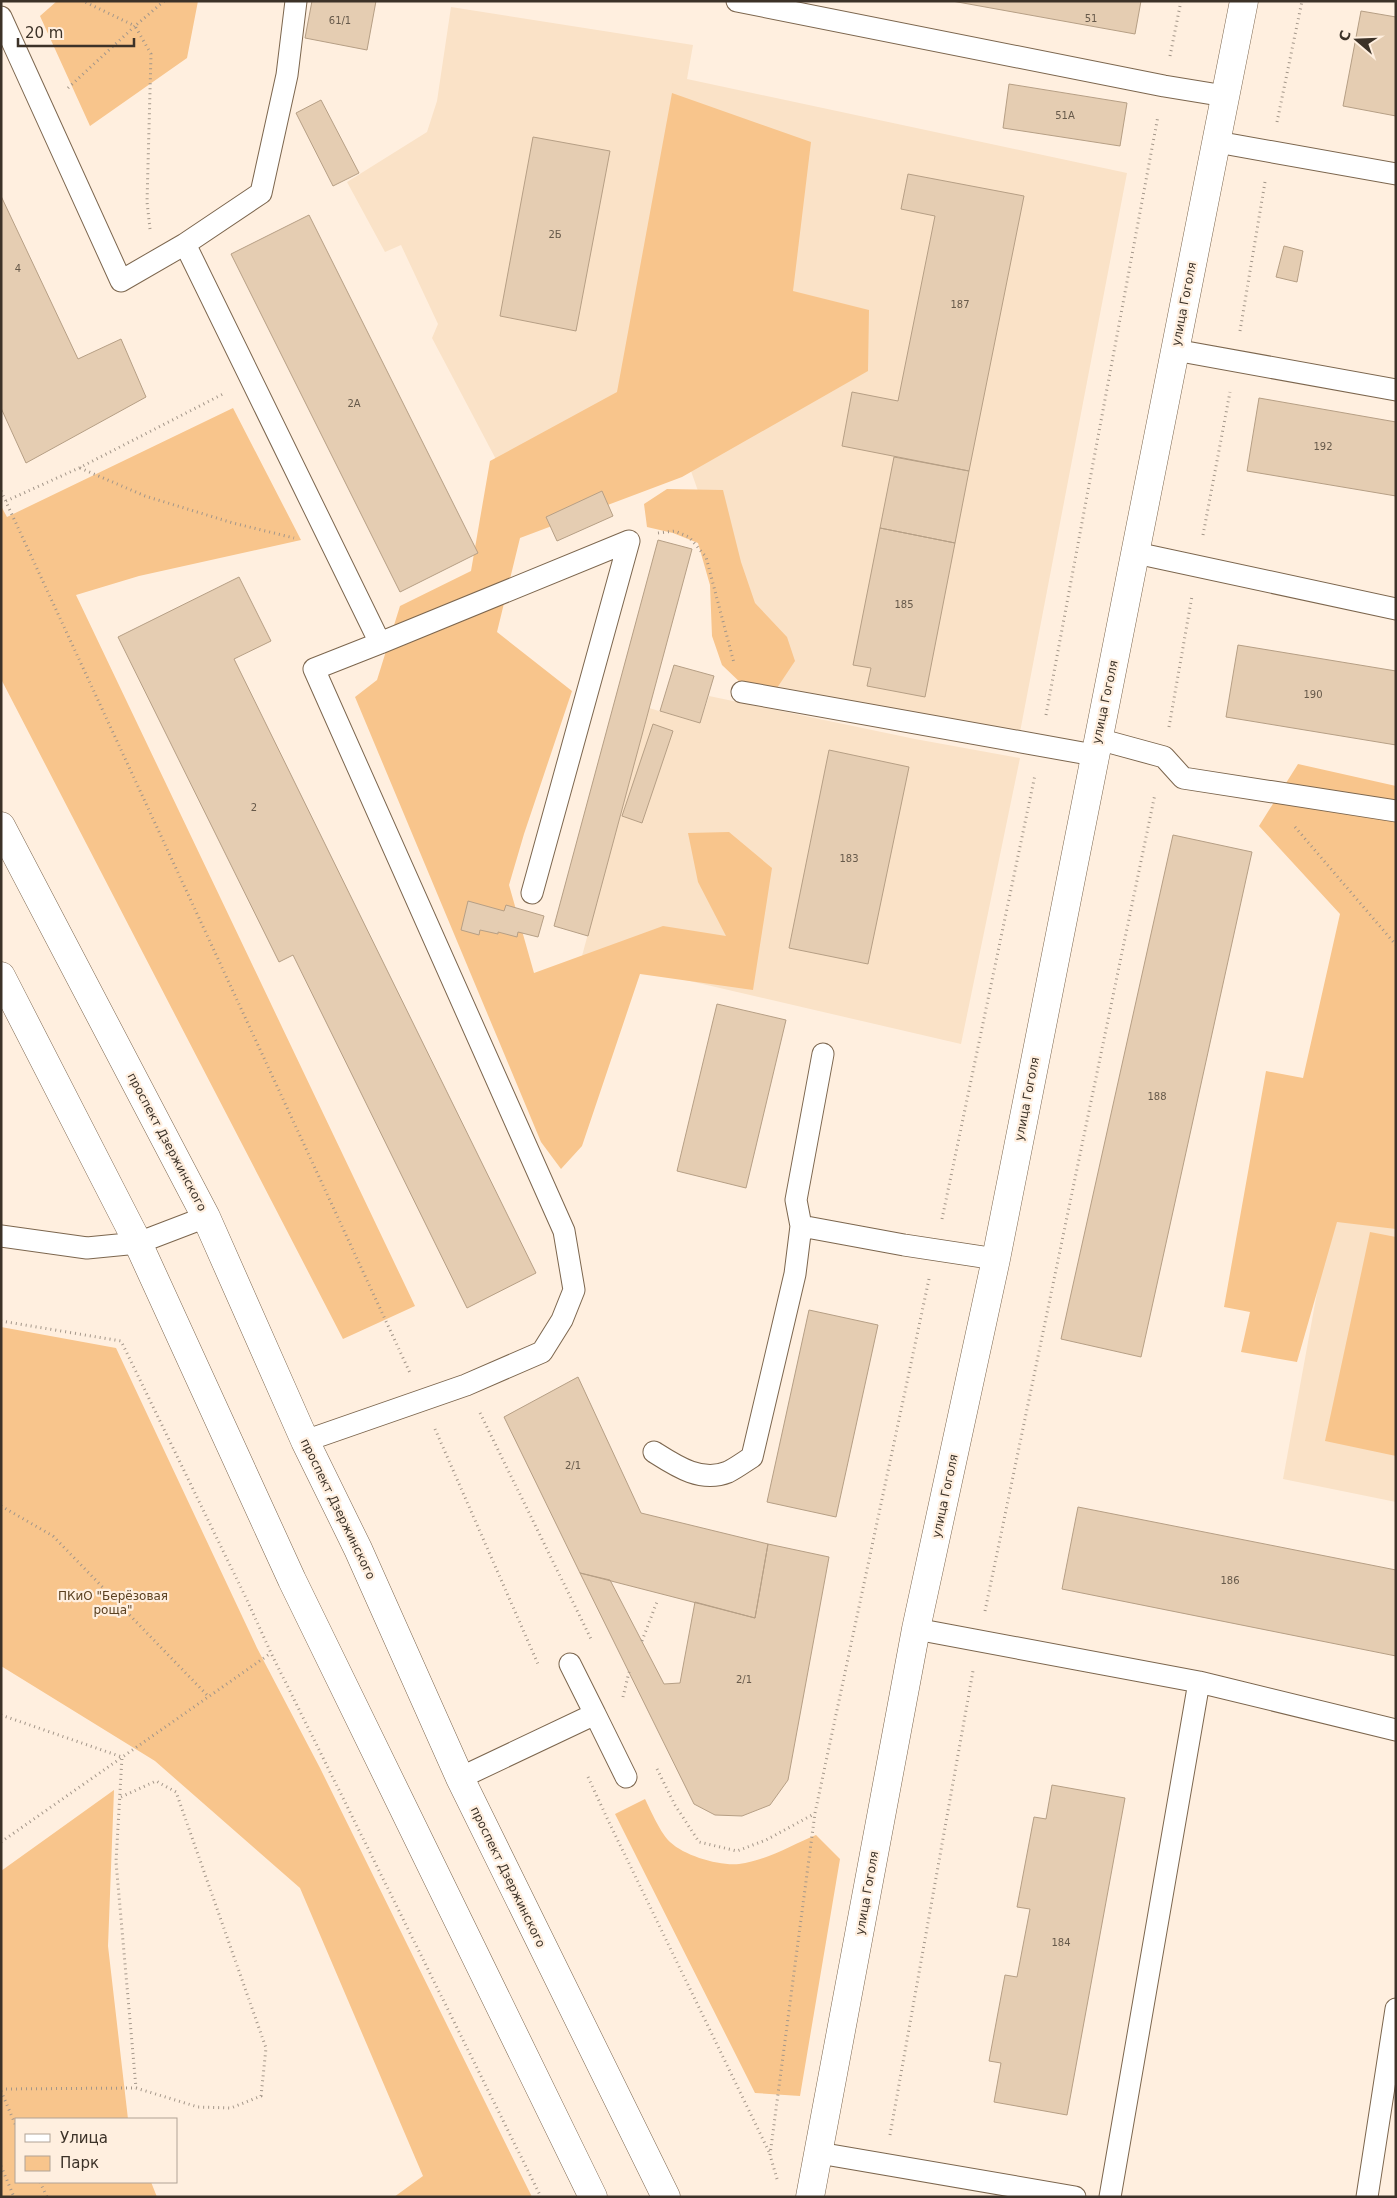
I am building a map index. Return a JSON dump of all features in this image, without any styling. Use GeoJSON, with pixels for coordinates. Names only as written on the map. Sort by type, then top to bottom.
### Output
{"type":"FeatureCollection","features":[{"type":"Feature","properties":{"kind":"main road","name":"улица Гоголя"},"geometry":{"type":"LineString","coordinates":[[810,2197],[820,2153],[916,1629],[996,1260],[1244,1]]}},
{"type":"Feature","properties":{"kind":"main road","name":"проспект Дзержинского"},"geometry":{"type":"LineString","coordinates":[[1,826],[206,1217],[305,1440],[358,1549],[460,1778],[666,2197]]}},
{"type":"Feature","properties":{"kind":"main road"},"geometry":{"type":"LineString","coordinates":[[1,976],[138,1243],[292,1580],[593,2197]]}},
{"type":"Feature","properties":{"kind":"lane"},"geometry":{"type":"LineString","coordinates":[[1,17],[121,281],[152,265],[261,193],[287,75],[296,1]]}},
{"type":"Feature","properties":{"kind":"lane"},"geometry":{"type":"LineString","coordinates":[[736,1],[1164,86],[1225,96]]}},
{"type":"Feature","properties":{"kind":"lane"},"geometry":{"type":"LineString","coordinates":[[1217,142],[1396,174]]}},
{"type":"Feature","properties":{"kind":"lane"},"geometry":{"type":"LineString","coordinates":[[185,244],[380,643]]}},
{"type":"Feature","properties":{"kind":"lane"},"geometry":{"type":"LineString","coordinates":[[1176,350],[1396,390]]}},
{"type":"Feature","properties":{"kind":"lane"},"geometry":{"type":"LineString","coordinates":[[305,1440],[466,1385],[542,1352],[562,1320],[574,1290],[564,1230],[314,669],[629,540]]}},
{"type":"Feature","properties":{"kind":"lane"},"geometry":{"type":"LineString","coordinates":[[532,893],[629,540]]}},
{"type":"Feature","properties":{"kind":"lane"},"geometry":{"type":"LineString","coordinates":[[1136,553],[1396,609]]}},
{"type":"Feature","properties":{"kind":"lane"},"geometry":{"type":"LineString","coordinates":[[742,692],[1040,746],[1096,747],[1164,757],[1183,778],[1396,811]]}},
{"type":"Feature","properties":{"kind":"lane"},"geometry":{"type":"LineString","coordinates":[[654,1452],[680,1469],[704,1476],[726,1472],[752,1457],[795,1274],[801,1226],[796,1200],[823,1054]]}},
{"type":"Feature","properties":{"kind":"lane"},"geometry":{"type":"LineString","coordinates":[[1,1236],[87,1248],[138,1243],[206,1217]]}},
{"type":"Feature","properties":{"kind":"lane"},"geometry":{"type":"LineString","coordinates":[[801,1226],[996,1260]]}},
{"type":"Feature","properties":{"kind":"lane"},"geometry":{"type":"LineString","coordinates":[[916,1629],[1199,1682],[1396,1730]]}},
{"type":"Feature","properties":{"kind":"lane"},"geometry":{"type":"LineString","coordinates":[[570,1664],[626,1777]]}},
{"type":"Feature","properties":{"kind":"lane"},"geometry":{"type":"LineString","coordinates":[[1110,2197],[1199,1682]]}},
{"type":"Feature","properties":{"kind":"lane"},"geometry":{"type":"LineString","coordinates":[[460,1778],[595,1714]]}},
{"type":"Feature","properties":{"kind":"lane"},"geometry":{"type":"LineString","coordinates":[[1367,2197],[1396,2009]]}},
{"type":"Feature","properties":{"kind":"lane"},"geometry":{"type":"LineString","coordinates":[[820,2153],[1076,2197]]}},
{"type":"Feature","properties":{"kind":"path"},"geometry":{"type":"LineString","coordinates":[[83,1],[135,26],[151,54],[148,202],[152,265]]}},
{"type":"Feature","properties":{"kind":"path"},"geometry":{"type":"LineString","coordinates":[[44,111],[164,1]]}},
{"type":"Feature","properties":{"kind":"path"},"geometry":{"type":"LineString","coordinates":[[770,2154],[815,1814],[936,1249],[1040,746],[1181,1]]}},
{"type":"Feature","properties":{"kind":"path"},"geometry":{"type":"LineString","coordinates":[[885,2164],[979,1641],[1154,797],[1164,757],[1235,361],[1270,152],[1302,1]]}},
{"type":"Feature","properties":{"kind":"path"},"geometry":{"type":"LineString","coordinates":[[6,501],[79,468],[250,380]]}},
{"type":"Feature","properties":{"kind":"path"},"geometry":{"type":"LineString","coordinates":[[79,468],[145,496],[232,524],[333,547]]}},
{"type":"Feature","properties":{"kind":"path"},"geometry":{"type":"LineString","coordinates":[[1,491],[422,1400],[541,1670]]}},
{"type":"Feature","properties":{"kind":"path"},"geometry":{"type":"LineString","coordinates":[[629,540],[646,534],[676,531],[689,536],[706,556],[742,692]]}},
{"type":"Feature","properties":{"kind":"path"},"geometry":{"type":"LineString","coordinates":[[1264,790],[1396,945]]}},
{"type":"Feature","properties":{"kind":"path"},"geometry":{"type":"LineString","coordinates":[[1,1321],[121,1342],[271,1653],[541,2197]]}},
{"type":"Feature","properties":{"kind":"path"},"geometry":{"type":"LineString","coordinates":[[466,1385],[597,1649]]}},
{"type":"Feature","properties":{"kind":"path"},"geometry":{"type":"LineString","coordinates":[[1,1506],[53,1536],[209,1697]]}},
{"type":"Feature","properties":{"kind":"path"},"geometry":{"type":"LineString","coordinates":[[642,1641],[658,1599]]}},
{"type":"Feature","properties":{"kind":"path"},"geometry":{"type":"LineString","coordinates":[[1,1842],[271,1653]]}},
{"type":"Feature","properties":{"kind":"path"},"geometry":{"type":"LineString","coordinates":[[618,1691],[622,1700]]}},
{"type":"Feature","properties":{"kind":"path"},"geometry":{"type":"LineString","coordinates":[[1,1715],[122,1758]]}},
{"type":"Feature","properties":{"kind":"path"},"geometry":{"type":"LineString","coordinates":[[567,1728],[607,1818],[770,2154],[778,2180]]}},
{"type":"Feature","properties":{"kind":"path"},"geometry":{"type":"LineString","coordinates":[[122,1758],[116,1862],[136,2088]]}},
{"type":"Feature","properties":{"kind":"path"},"geometry":{"type":"LineString","coordinates":[[653,1761],[675,1805],[699,1842],[737,1851],[766,1840],[815,1814]]}},
{"type":"Feature","properties":{"kind":"path"},"geometry":{"type":"LineString","coordinates":[[15,2124],[1,2090],[136,2088],[198,2107],[230,2108],[261,2096],[266,2048],[176,1792],[156,1781],[121,1797]]}},
{"type":"Feature","properties":{"kind":"path"},"geometry":{"type":"LineString","coordinates":[[1,2166],[14,2197]]}},
{"type":"Feature","properties":{"kind":"path"},"geometry":{"type":"LineString","coordinates":[[40,2183],[47,2197]]}},
{"type":"Feature","properties":{"kind":"shaded area"},"geometry":{"type":"Polygon","coordinates":[[[451,7],[693,45],[687,79],[1127,173],[1020,732],[754,684],[710,525],[685,454],[500,467],[432,338],[438,324],[401,245],[385,252],[347,182],[427,132],[437,101],[451,7]]]}},
{"type":"Feature","properties":{"kind":"shaded area"},"geometry":{"type":"Polygon","coordinates":[[[709,696],[915,739],[1020,758],[961,1044],[582,956],[649,708],[700,723],[709,696]]]}},
{"type":"Feature","properties":{"kind":"shaded area"},"geometry":{"type":"Polygon","coordinates":[[[1396,860],[1396,1502],[1283,1479],[1396,860]]]}},
{"type":"Feature","properties":{"kind":"green space"},"geometry":{"type":"Polygon","coordinates":[[[57,1],[198,1],[187,58],[90,126],[40,16],[57,1]]]}},
{"type":"Feature","properties":{"kind":"green space"},"geometry":{"type":"Polygon","coordinates":[[[672,93],[811,142],[793,291],[869,310],[868,371],[682,477],[520,538],[497,632],[572,691],[509,885],[534,973],[663,926],[726,936],[698,882],[688,833],[729,832],[772,868],[753,990],[640,974],[582,1146],[561,1169],[541,1142],[355,697],[377,680],[400,606],[471,571],[490,461],[617,392],[672,93]]]}},
{"type":"Feature","properties":{"kind":"green space"},"geometry":{"type":"Polygon","coordinates":[[[233,408],[301,540],[139,576],[76,595],[415,1306],[343,1339],[1,679],[1,506],[7,517],[233,408]]]}},
{"type":"Feature","properties":{"kind":"green space"},"geometry":{"type":"Polygon","coordinates":[[[667,489],[723,490],[741,562],[755,603],[787,637],[795,661],[777,688],[744,686],[722,665],[712,636],[710,585],[698,543],[673,533],[647,527],[644,504],[667,489]]]}},
{"type":"Feature","properties":{"kind":"green space"},"geometry":{"type":"Polygon","coordinates":[[[1298,764],[1396,786],[1396,1229],[1337,1222],[1297,1362],[1241,1352],[1250,1312],[1224,1307],[1266,1071],[1303,1078],[1340,914],[1259,826],[1298,764]]]}},
{"type":"Feature","properties":{"kind":"green space"},"geometry":{"type":"Polygon","coordinates":[[[1370,1232],[1396,1237],[1396,1456],[1325,1441],[1370,1232]]]}},
{"type":"Feature","properties":{"kind":"green space","name":"ПКиО \"Берёзовая роща\""},"geometry":{"type":"Polygon","coordinates":[[[1,1327],[116,1348],[257,1648],[320,1768],[532,2197],[394,2197],[423,2176],[300,1888],[155,1761],[1,1666],[1,1327]]]}},
{"type":"Feature","properties":{"kind":"green space"},"geometry":{"type":"Polygon","coordinates":[[[114,1790],[108,1946],[128,2118],[15,2118],[15,2183],[151,2183],[157,2197],[1,2197],[1,1871],[114,1790]]]}},
{"type":"Feature","properties":{"kind":"green space"},"geometry":{"type":"Polygon","coordinates":[[[645,1799],[660,1828],[670,1842],[684,1852],[712,1862],[739,1864],[749,1862],[768,1856],[816,1835],[840,1859],[800,2096],[755,2093],[615,1814],[645,1799]]]}},
{"type":"Feature","properties":{"kind":"building"},"geometry":{"type":"Polygon","coordinates":[[[312,1],[376,1],[367,50],[305,38],[312,1]]]}},
{"type":"Feature","properties":{"kind":"building"},"geometry":{"type":"Polygon","coordinates":[[[952,1],[1141,1],[1135,34],[952,1]]]}},
{"type":"Feature","properties":{"kind":"building"},"geometry":{"type":"Polygon","coordinates":[[[1361,11],[1396,17],[1396,116],[1343,106],[1361,11]]]}},
{"type":"Feature","properties":{"kind":"building"},"geometry":{"type":"Polygon","coordinates":[[[1009,84],[1127,103],[1120,146],[1003,128],[1009,84]]]}},
{"type":"Feature","properties":{"kind":"building"},"geometry":{"type":"Polygon","coordinates":[[[321,100],[359,173],[333,186],[296,113],[321,100]]]}},
{"type":"Feature","properties":{"kind":"building"},"geometry":{"type":"Polygon","coordinates":[[[533,137],[610,151],[576,331],[500,316],[533,137]]]}},
{"type":"Feature","properties":{"kind":"building"},"geometry":{"type":"Polygon","coordinates":[[[908,174],[1024,196],[969,471],[842,446],[852,392],[898,401],[935,216],[901,209],[908,174]]]}},
{"type":"Feature","properties":{"kind":"building"},"geometry":{"type":"Polygon","coordinates":[[[1,196],[78,359],[121,339],[146,397],[26,463],[1,408],[1,196]]]}},
{"type":"Feature","properties":{"kind":"building"},"geometry":{"type":"Polygon","coordinates":[[[309,215],[478,553],[400,592],[231,254],[309,215]]]}},
{"type":"Feature","properties":{"kind":"building"},"geometry":{"type":"Polygon","coordinates":[[[1284,246],[1303,251],[1297,282],[1276,277],[1284,246]]]}},
{"type":"Feature","properties":{"kind":"building"},"geometry":{"type":"Polygon","coordinates":[[[1259,398],[1396,422],[1396,496],[1247,471],[1259,398]]]}},
{"type":"Feature","properties":{"kind":"building"},"geometry":{"type":"Polygon","coordinates":[[[894,457],[969,471],[955,543],[880,528],[894,457]]]}},
{"type":"Feature","properties":{"kind":"building"},"geometry":{"type":"Polygon","coordinates":[[[602,491],[613,516],[557,541],[546,517],[602,491]]]}},
{"type":"Feature","properties":{"kind":"building"},"geometry":{"type":"Polygon","coordinates":[[[880,528],[955,543],[925,697],[867,686],[871,668],[853,665],[880,528]]]}},
{"type":"Feature","properties":{"kind":"building"},"geometry":{"type":"Polygon","coordinates":[[[658,540],[692,549],[588,936],[554,926],[658,540]]]}},
{"type":"Feature","properties":{"kind":"building"},"geometry":{"type":"Polygon","coordinates":[[[239,577],[271,641],[234,659],[536,1273],[467,1308],[293,955],[279,962],[118,637],[239,577]]]}},
{"type":"Feature","properties":{"kind":"building"},"geometry":{"type":"Polygon","coordinates":[[[1238,645],[1396,671],[1396,745],[1226,717],[1238,645]]]}},
{"type":"Feature","properties":{"kind":"building"},"geometry":{"type":"Polygon","coordinates":[[[674,665],[714,676],[700,723],[660,711],[674,665]]]}},
{"type":"Feature","properties":{"kind":"building"},"geometry":{"type":"Polygon","coordinates":[[[653,724],[673,731],[642,823],[622,816],[653,724]]]}},
{"type":"Feature","properties":{"kind":"building"},"geometry":{"type":"Polygon","coordinates":[[[829,750],[909,767],[868,964],[789,948],[829,750]]]}},
{"type":"Feature","properties":{"kind":"building"},"geometry":{"type":"Polygon","coordinates":[[[1173,835],[1252,852],[1141,1357],[1061,1339],[1173,835]]]}},
{"type":"Feature","properties":{"kind":"building"},"geometry":{"type":"Polygon","coordinates":[[[468,901],[504,911],[506,905],[544,916],[538,937],[518,932],[517,937],[480,930],[479,935],[461,930],[468,901]]]}},
{"type":"Feature","properties":{"kind":"building"},"geometry":{"type":"Polygon","coordinates":[[[717,1004],[786,1020],[746,1188],[677,1171],[717,1004]]]}},
{"type":"Feature","properties":{"kind":"building"},"geometry":{"type":"Polygon","coordinates":[[[809,1310],[878,1325],[836,1517],[767,1502],[809,1310]]]}},
{"type":"Feature","properties":{"kind":"building"},"geometry":{"type":"Polygon","coordinates":[[[578,1377],[641,1513],[768,1544],[755,1618],[580,1573],[504,1417],[578,1377]]]}},
{"type":"Feature","properties":{"kind":"building"},"geometry":{"type":"Polygon","coordinates":[[[1078,1507],[1396,1570],[1396,1656],[1062,1589],[1078,1507]]]}},
{"type":"Feature","properties":{"kind":"building"},"geometry":{"type":"Polygon","coordinates":[[[768,1544],[829,1557],[788,1780],[770,1805],[742,1816],[715,1815],[694,1804],[580,1573],[610,1580],[664,1684],[680,1683],[695,1602],[755,1618],[768,1544]]]}},
{"type":"Feature","properties":{"kind":"building"},"geometry":{"type":"Polygon","coordinates":[[[1052,1785],[1125,1798],[1067,2115],[994,2102],[1001,2063],[989,2061],[1005,1975],[1017,1977],[1030,1909],[1017,1907],[1034,1817],[1046,1819],[1052,1785]]]}}]}
